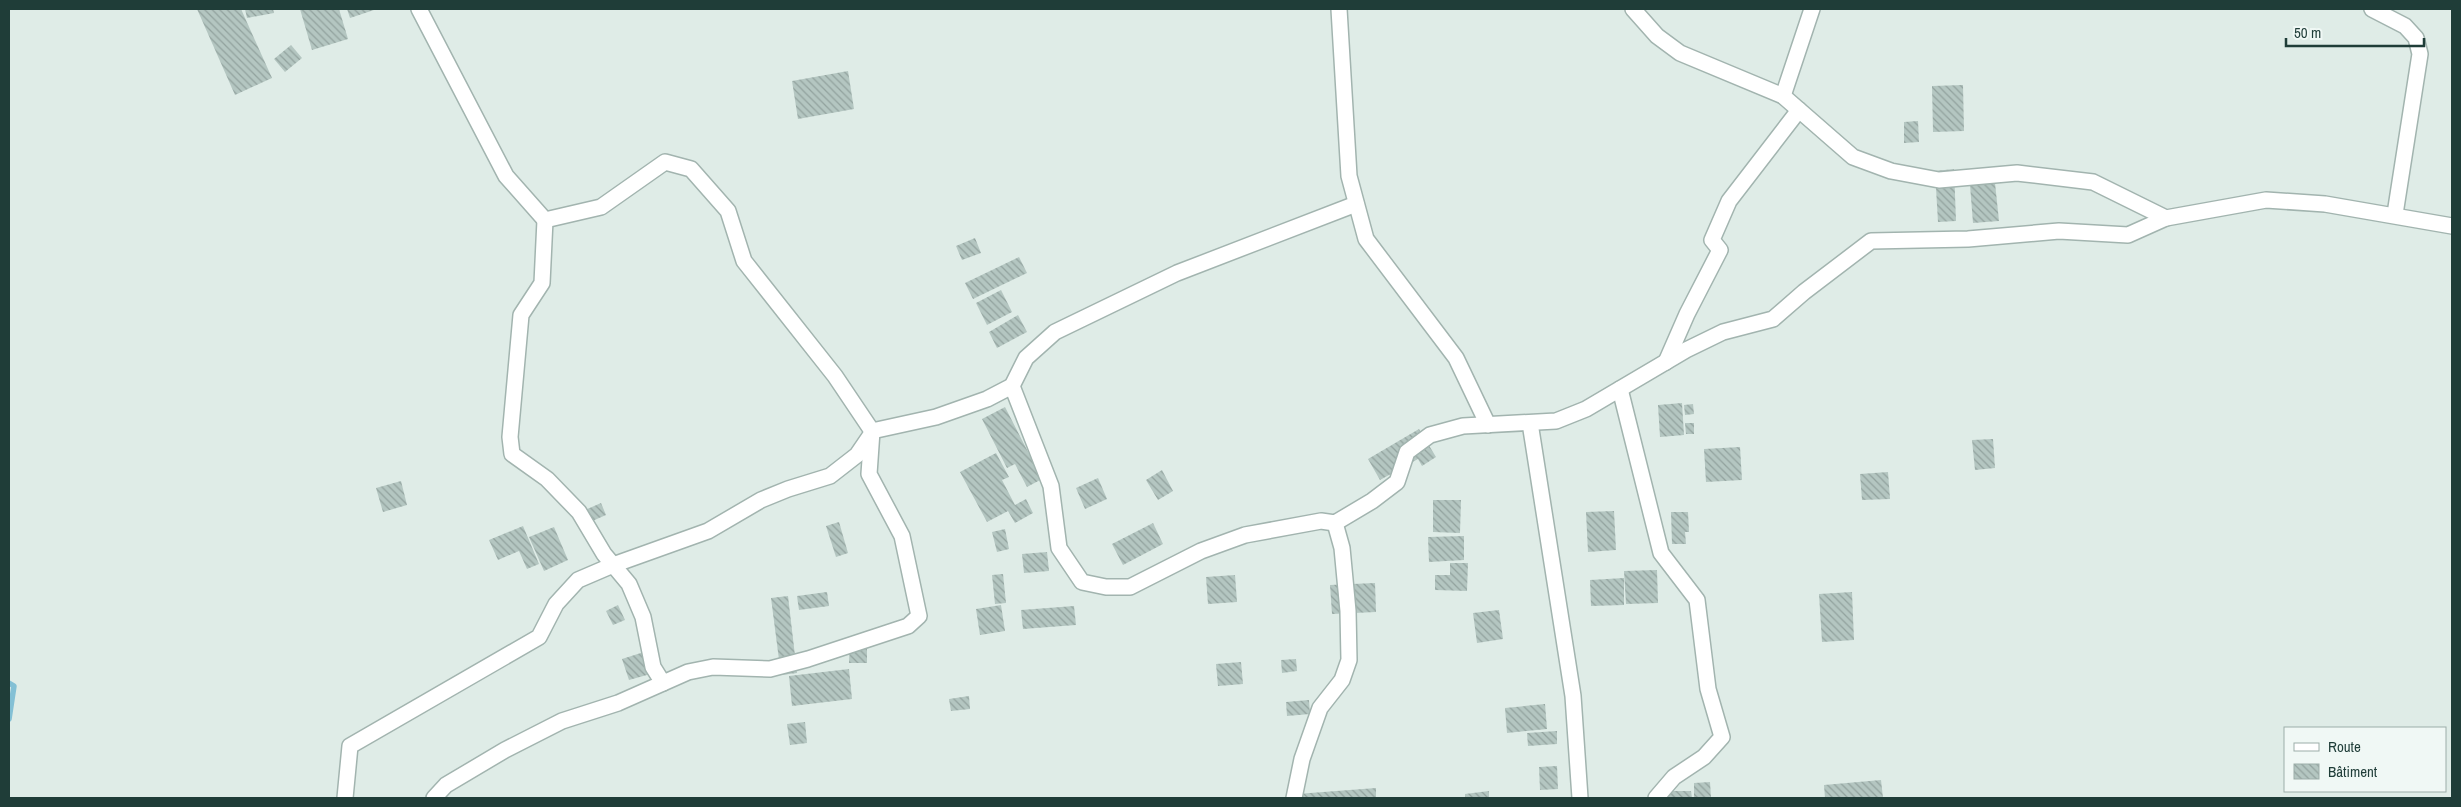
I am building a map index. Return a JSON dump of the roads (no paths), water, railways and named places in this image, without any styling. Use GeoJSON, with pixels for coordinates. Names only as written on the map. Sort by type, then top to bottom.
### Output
{"type":"FeatureCollection","features":[{"type":"Feature","properties":{"kind":"street"},"geometry":{"type":"LineString","coordinates":[[419,9],[506,176],[545,220],[542,283],[521,315],[510,437],[512,454],[547,479],[579,512],[604,554],[629,584],[643,618],[653,667],[663,683]]}},
{"type":"Feature","properties":{"kind":"street"},"geometry":{"type":"LineString","coordinates":[[1339,9],[1349,176],[1366,239],[1456,358],[1488,425]]}},
{"type":"Feature","properties":{"kind":"street"},"geometry":{"type":"LineString","coordinates":[[1633,9],[1656,36],[1680,52],[1783,96],[1853,157],[1892,172],[1939,180],[2017,173],[2093,182],[2166,218]]}},
{"type":"Feature","properties":{"kind":"street"},"geometry":{"type":"LineString","coordinates":[[1783,96],[1812,9]]}},
{"type":"Feature","properties":{"kind":"street"},"geometry":{"type":"LineString","coordinates":[[2372,9],[2405,26],[2416,38],[2420,54],[2395,214]]}},
{"type":"Feature","properties":{"kind":"street"},"geometry":{"type":"LineString","coordinates":[[1666,362],[1687,314],[1720,250],[1712,240],[1729,201],[1799,110]]}},
{"type":"Feature","properties":{"kind":"street"},"geometry":{"type":"LineString","coordinates":[[434,798],[446,785],[505,750],[554,725],[618,703],[688,672],[713,667],[770,669],[908,626],[919,616],[902,536],[869,474],[872,431],[834,376],[744,261],[728,211],[691,169],[664,162],[602,207],[545,220]]}},
{"type":"Feature","properties":{"kind":"street"},"geometry":{"type":"LineString","coordinates":[[1012,386],[1051,486],[1059,548],[1082,582],[1106,587],[1130,587],[1201,551],[1245,536],[1321,521],[1335,523],[1372,501],[1397,482],[1407,452],[1430,435],[1464,426],[1556,421],[1586,409],[1666,362],[1723,332],[1773,319],[1804,292],[1871,241],[1968,239],[2059,231],[2128,235],[2166,218],[2266,200],[2325,204],[2395,214],[2452,226]]}},
{"type":"Feature","properties":{"kind":"street"},"geometry":{"type":"LineString","coordinates":[[345,798],[350,746],[539,636],[556,604],[578,580],[613,564],[708,531],[761,500],[788,489],[830,476],[857,455],[872,431],[936,418],[987,399],[1012,386],[1026,358],[1055,332],[1177,273],[1356,204]]}},
{"type":"Feature","properties":{"kind":"street"},"geometry":{"type":"LineString","coordinates":[[1620,389],[1661,553],[1697,600],[1708,689],[1722,737],[1704,757],[1674,777],[1656,798]]}},
{"type":"Feature","properties":{"kind":"street"},"geometry":{"type":"LineString","coordinates":[[1530,423],[1573,696],[1580,798]]}},
{"type":"Feature","properties":{"kind":"street"},"geometry":{"type":"LineString","coordinates":[[1294,798],[1302,759],[1320,708],[1342,680],[1349,660],[1348,610],[1342,548],[1335,523]]}},
{"type":"Feature","properties":{"kind":"waterway"},"geometry":{"type":"LineString","coordinates":[[9,683],[14,686],[9,719]]}}]}
